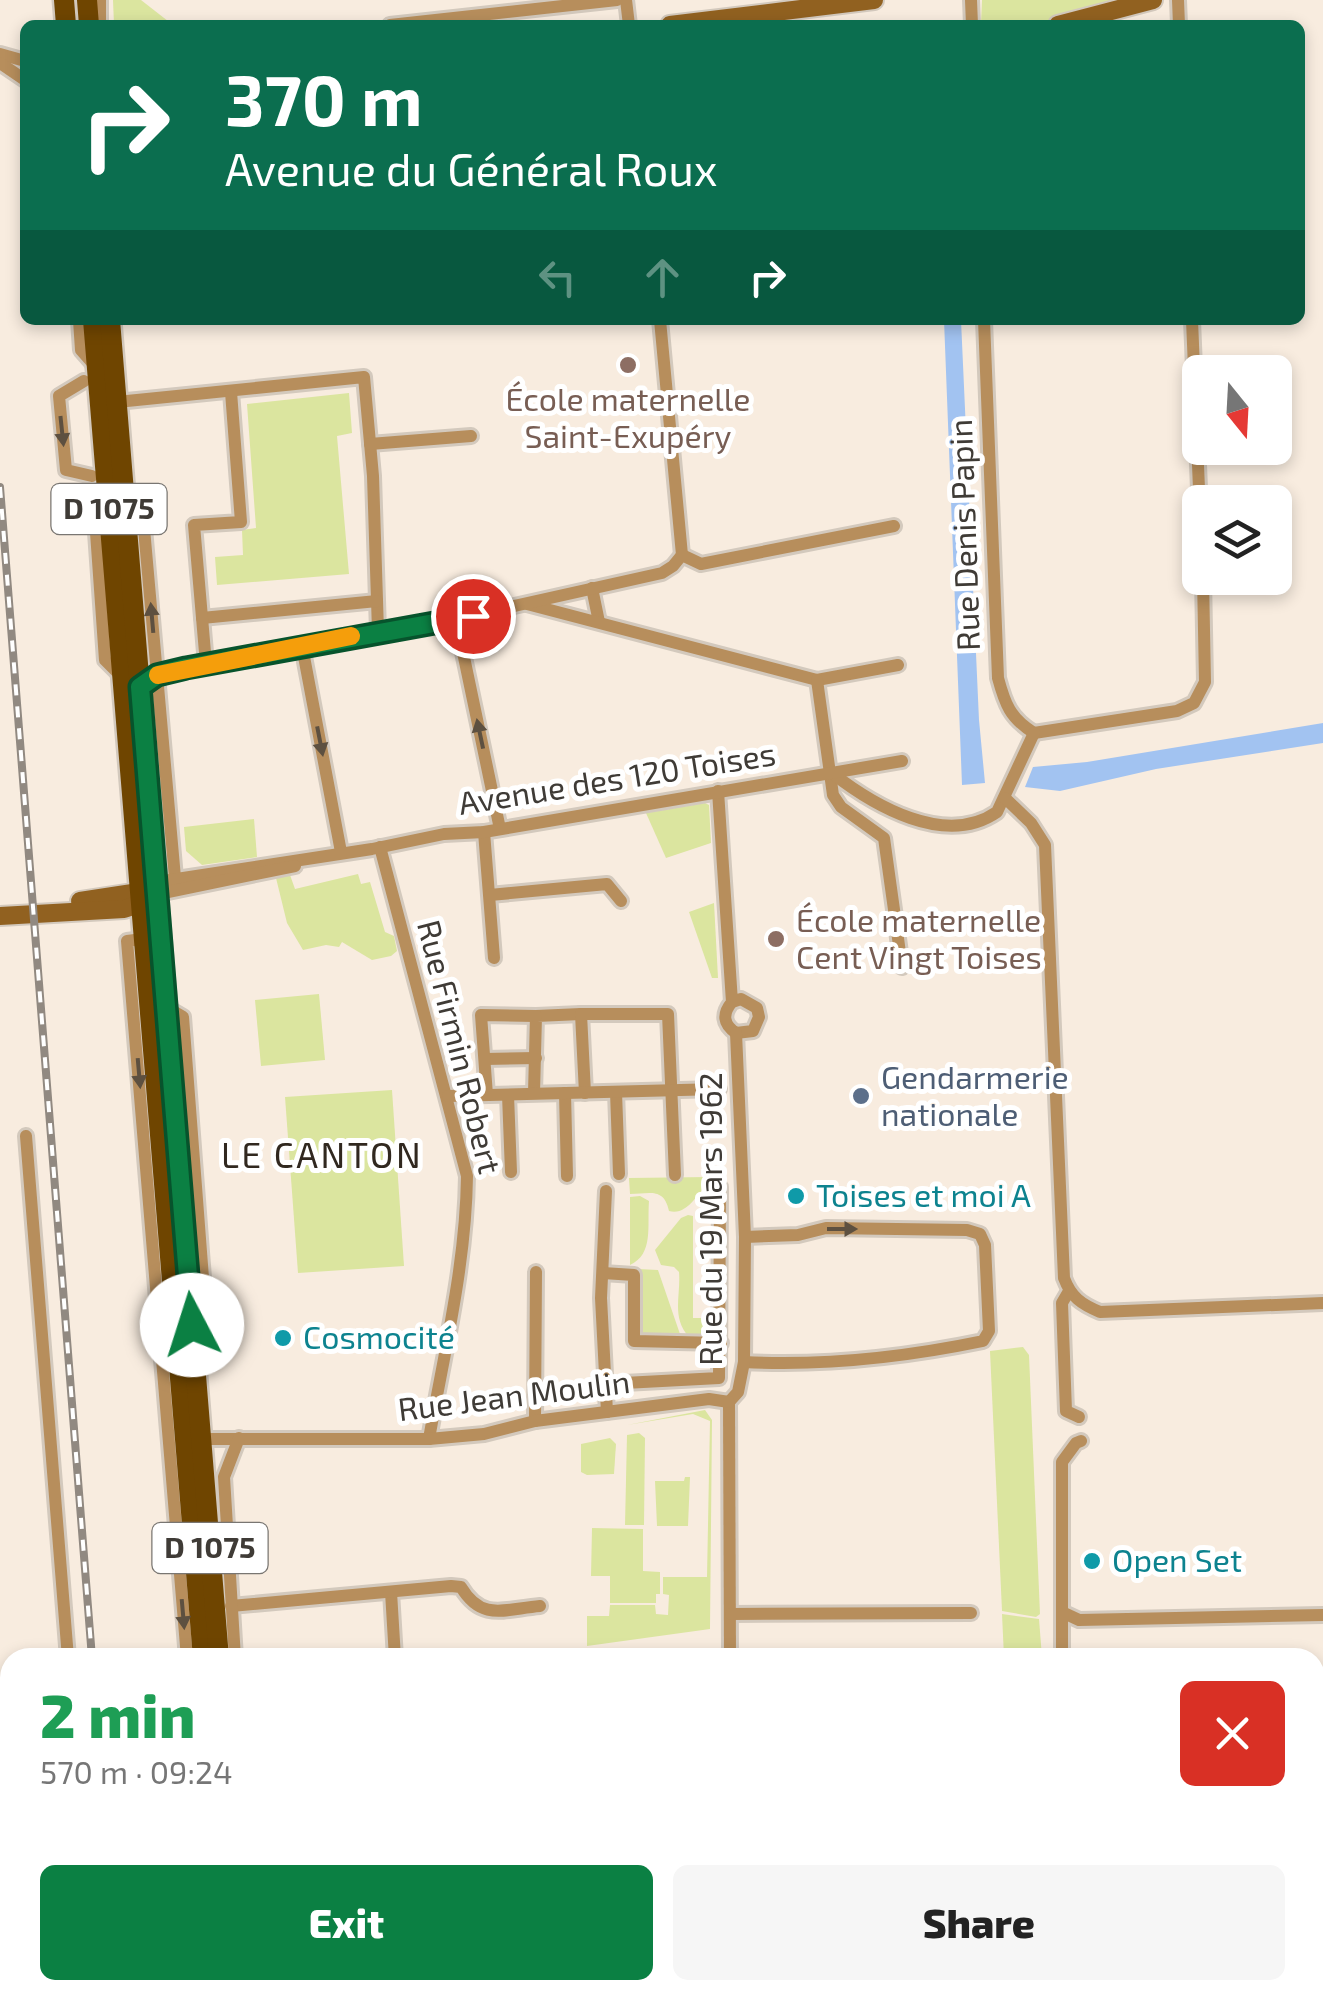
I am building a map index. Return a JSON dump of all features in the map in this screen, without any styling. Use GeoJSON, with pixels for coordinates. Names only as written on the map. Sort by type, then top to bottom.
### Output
{"type":"FeatureCollection","features":[{"type":"Feature","properties":{"kind":"main road"},"geometry":{"type":"LineString","coordinates":[[710,20],[874,0]]}},
{"type":"Feature","properties":{"kind":"main road"},"geometry":{"type":"LineString","coordinates":[[1077,20],[1154,0]]}},
{"type":"Feature","properties":{"kind":"main road","name":"D 1075"},"geometry":{"type":"LineString","coordinates":[[93,325],[91,374],[140,680],[158,890],[192,1325],[178,1361]]}},
{"type":"Feature","properties":{"kind":"main road","name":"D 1075"},"geometry":{"type":"LineString","coordinates":[[110,325],[117,402],[108,485],[119,626],[140,680]]}},
{"type":"Feature","properties":{"kind":"main road"},"geometry":{"type":"LineString","coordinates":[[0,913],[158,890]]}},
{"type":"Feature","properties":{"kind":"main road","name":"D 1075"},"geometry":{"type":"LineString","coordinates":[[158,890],[143,939],[142,1018],[166,1221],[185,1438],[187,1562],[200,1648]]}},
{"type":"Feature","properties":{"kind":"main road","name":"D 1075"},"geometry":{"type":"LineString","coordinates":[[185,1438],[218,1537],[219,1648]]}},
{"type":"Feature","properties":{"kind":"street"},"geometry":{"type":"LineString","coordinates":[[435,20],[616,0]]}},
{"type":"Feature","properties":{"kind":"street"},"geometry":{"type":"LineString","coordinates":[[79,325],[81,350],[91,374],[59,396],[66,470],[108,485],[94,504],[105,660],[140,680],[206,664],[456,619],[662,572],[673,566],[682,554],[660,325]]}},
{"type":"Feature","properties":{"kind":"street","name":"Rue Denis Papin"},"geometry":{"type":"LineString","coordinates":[[984,325],[998,678],[1014,720],[1034,733]]}},
{"type":"Feature","properties":{"kind":"street"},"geometry":{"type":"LineString","coordinates":[[1192,325],[1199,485]]}},
{"type":"Feature","properties":{"kind":"street"},"geometry":{"type":"LineString","coordinates":[[117,402],[364,378],[378,631]]}},
{"type":"Feature","properties":{"kind":"street"},"geometry":{"type":"LineString","coordinates":[[206,664],[194,526],[240,522],[231,392]]}},
{"type":"Feature","properties":{"kind":"street"},"geometry":{"type":"LineString","coordinates":[[370,444],[471,436]]}},
{"type":"Feature","properties":{"kind":"street"},"geometry":{"type":"LineString","coordinates":[[682,554],[701,564],[894,526]]}},
{"type":"Feature","properties":{"kind":"street"},"geometry":{"type":"LineString","coordinates":[[592,588],[599,622]]}},
{"type":"Feature","properties":{"kind":"street"},"geometry":{"type":"LineString","coordinates":[[832,773],[868,801],[902,816],[930,824],[988,818],[1005,798],[1034,733],[1177,712],[1194,702],[1205,682],[1203,595]]}},
{"type":"Feature","properties":{"kind":"street"},"geometry":{"type":"LineString","coordinates":[[202,618],[377,601]]}},
{"type":"Feature","properties":{"kind":"street"},"geometry":{"type":"LineString","coordinates":[[524,603],[817,680],[898,665]]}},
{"type":"Feature","properties":{"kind":"street"},"geometry":{"type":"LineString","coordinates":[[102,608],[119,626]]}},
{"type":"Feature","properties":{"kind":"street"},"geometry":{"type":"LineString","coordinates":[[456,619],[500,829]]}},
{"type":"Feature","properties":{"kind":"street"},"geometry":{"type":"LineString","coordinates":[[302,646],[341,852]]}},
{"type":"Feature","properties":{"kind":"street"},"geometry":{"type":"LineString","coordinates":[[817,680],[833,795],[841,808],[884,838],[902,967]]}},
{"type":"Feature","properties":{"kind":"street","name":"Avenue des 120 Toises"},"geometry":{"type":"LineString","coordinates":[[158,890],[444,834],[484,832],[902,760]]}},
{"type":"Feature","properties":{"kind":"street","name":"Rue du 19 Mars 1962"},"geometry":{"type":"LineString","coordinates":[[718,791],[732,1002]]}},
{"type":"Feature","properties":{"kind":"street"},"geometry":{"type":"LineString","coordinates":[[1005,798],[1032,823],[1045,846],[1064,1278],[1069,1291],[1081,1304],[1111,1312],[1323,1303]]}},
{"type":"Feature","properties":{"kind":"street"},"geometry":{"type":"LineString","coordinates":[[484,832],[494,958]]}},
{"type":"Feature","properties":{"kind":"street","name":"Rue Firmin Robert"},"geometry":{"type":"LineString","coordinates":[[380,847],[466,1164],[466,1206],[429,1439]]}},
{"type":"Feature","properties":{"kind":"street"},"geometry":{"type":"LineString","coordinates":[[490,895],[622,882]]}},
{"type":"Feature","properties":{"kind":"street"},"geometry":{"type":"LineString","coordinates":[[607,884],[621,901]]}},
{"type":"Feature","properties":{"kind":"street","name":"Rue du 19 Mars 1962"},"geometry":{"type":"LineString","coordinates":[[729,1402],[738,1392],[744,1362],[745,1236],[736,1033],[724,1019],[732,1002],[750,1002],[759,1016],[753,1030],[736,1033]]}},
{"type":"Feature","properties":{"kind":"street"},"geometry":{"type":"LineString","coordinates":[[581,1014],[585,1093]]}},
{"type":"Feature","properties":{"kind":"street"},"geometry":{"type":"LineString","coordinates":[[487,1095],[481,1015],[668,1014],[675,1175]]}},
{"type":"Feature","properties":{"kind":"street"},"geometry":{"type":"LineString","coordinates":[[534,1093],[536,1016]]}},
{"type":"Feature","properties":{"kind":"street"},"geometry":{"type":"LineString","coordinates":[[142,1018],[154,1257],[178,1361],[185,1438]]}},
{"type":"Feature","properties":{"kind":"street"},"geometry":{"type":"LineString","coordinates":[[484,1059],[536,1058]]}},
{"type":"Feature","properties":{"kind":"street"},"geometry":{"type":"LineString","coordinates":[[448,1096],[719,1089]]}},
{"type":"Feature","properties":{"kind":"street"},"geometry":{"type":"LineString","coordinates":[[616,1092],[619,1174]]}},
{"type":"Feature","properties":{"kind":"street"},"geometry":{"type":"LineString","coordinates":[[565,1093],[567,1176]]}},
{"type":"Feature","properties":{"kind":"street"},"geometry":{"type":"LineString","coordinates":[[508,1094],[511,1172]]}},
{"type":"Feature","properties":{"kind":"street"},"geometry":{"type":"LineString","coordinates":[[26,1136],[67,1648]]}},
{"type":"Feature","properties":{"kind":"street"},"geometry":{"type":"LineString","coordinates":[[602,1273],[634,1274],[634,1341],[721,1342],[720,1187]]}},
{"type":"Feature","properties":{"kind":"street"},"geometry":{"type":"LineString","coordinates":[[606,1191],[602,1273],[605,1384],[615,1415]]}},
{"type":"Feature","properties":{"kind":"street"},"geometry":{"type":"LineString","coordinates":[[154,1257],[166,1221]]}},
{"type":"Feature","properties":{"kind":"street"},"geometry":{"type":"LineString","coordinates":[[744,1362],[790,1364],[886,1355],[984,1342],[989,1331],[985,1245],[980,1234],[967,1230],[826,1228],[798,1235],[745,1236]]}},
{"type":"Feature","properties":{"kind":"street"},"geometry":{"type":"LineString","coordinates":[[535,1421],[536,1272]]}},
{"type":"Feature","properties":{"kind":"street"},"geometry":{"type":"LineString","coordinates":[[1069,1291],[1062,1303],[1066,1411],[1079,1417]]}},
{"type":"Feature","properties":{"kind":"street","name":"Rue Jean Moulin"},"geometry":{"type":"LineString","coordinates":[[605,1384],[720,1378],[721,1342]]}},
{"type":"Feature","properties":{"kind":"street","name":"Rue Jean Moulin"},"geometry":{"type":"LineString","coordinates":[[185,1438],[429,1439],[708,1399],[729,1402]]}},
{"type":"Feature","properties":{"kind":"street"},"geometry":{"type":"LineString","coordinates":[[729,1402],[730,1648]]}},
{"type":"Feature","properties":{"kind":"street"},"geometry":{"type":"LineString","coordinates":[[234,1648],[218,1537],[224,1477],[240,1438]]}},
{"type":"Feature","properties":{"kind":"street"},"geometry":{"type":"LineString","coordinates":[[1062,1648],[1062,1462],[1081,1441]]}},
{"type":"Feature","properties":{"kind":"street"},"geometry":{"type":"LineString","coordinates":[[186,1648],[187,1562]]}},
{"type":"Feature","properties":{"kind":"street"},"geometry":{"type":"LineString","coordinates":[[231,1606],[451,1586],[461,1587],[474,1606],[484,1611],[540,1606]]}},
{"type":"Feature","properties":{"kind":"street"},"geometry":{"type":"LineString","coordinates":[[392,1592],[395,1648]]}},
{"type":"Feature","properties":{"kind":"street"},"geometry":{"type":"LineString","coordinates":[[730,1614],[971,1613]]}},
{"type":"Feature","properties":{"kind":"street"},"geometry":{"type":"LineString","coordinates":[[1064,1613],[1079,1620],[1323,1614]]}},
{"type":"Feature","properties":{"kind":"green space"},"geometry":{"type":"Polygon","coordinates":[[[113,0],[141,0],[167,20],[114,20],[113,0]]]}},
{"type":"Feature","properties":{"kind":"green space"},"geometry":{"type":"Polygon","coordinates":[[[982,0],[1131,0],[1057,20],[981,20],[982,0]]]}},
{"type":"Feature","properties":{"kind":"green space"},"geometry":{"type":"Polygon","coordinates":[[[349,393],[352,433],[337,436],[349,574],[217,585],[215,557],[243,555],[242,530],[256,528],[247,404],[349,393]]]}},
{"type":"Feature","properties":{"kind":"green space"},"geometry":{"type":"Polygon","coordinates":[[[709,805],[711,843],[666,858],[646,813],[709,805]]]}},
{"type":"Feature","properties":{"kind":"green space"},"geometry":{"type":"Polygon","coordinates":[[[254,819],[257,857],[202,865],[186,851],[184,827],[254,819]]]}},
{"type":"Feature","properties":{"kind":"green space"},"geometry":{"type":"Polygon","coordinates":[[[358,874],[361,884],[370,882],[385,932],[394,936],[397,951],[372,960],[342,942],[339,947],[326,945],[303,950],[287,923],[276,878],[290,875],[295,889],[358,874]]]}},
{"type":"Feature","properties":{"kind":"green space"},"geometry":{"type":"Polygon","coordinates":[[[714,903],[718,978],[712,978],[689,912],[714,903]]]}},
{"type":"Feature","properties":{"kind":"green space"},"geometry":{"type":"Polygon","coordinates":[[[319,994],[325,1060],[261,1066],[255,1000],[319,994]]]}},
{"type":"Feature","properties":{"kind":"green space"},"geometry":{"type":"Polygon","coordinates":[[[392,1090],[404,1266],[298,1273],[285,1097],[392,1090]]]}},
{"type":"Feature","properties":{"kind":"green space"},"geometry":{"type":"Polygon","coordinates":[[[709,1177],[691,1203],[675,1212],[669,1211],[659,1195],[630,1194],[629,1178],[709,1177]]]}},
{"type":"Feature","properties":{"kind":"green space"},"geometry":{"type":"Polygon","coordinates":[[[640,1196],[649,1201],[648,1238],[643,1254],[630,1265],[630,1197],[640,1196]]]}},
{"type":"Feature","properties":{"kind":"green space"},"geometry":{"type":"Polygon","coordinates":[[[693,1216],[693,1318],[710,1318],[710,1337],[689,1337],[683,1329],[678,1314],[679,1272],[661,1265],[655,1250],[681,1218],[693,1216]]]}},
{"type":"Feature","properties":{"kind":"green space"},"geometry":{"type":"Polygon","coordinates":[[[638,1269],[658,1270],[681,1337],[643,1336],[639,1331],[638,1269]]]}},
{"type":"Feature","properties":{"kind":"green space"},"geometry":{"type":"Polygon","coordinates":[[[1023,1347],[1029,1355],[1040,1614],[1036,1617],[1002,1611],[990,1351],[1023,1347]]]}},
{"type":"Feature","properties":{"kind":"green space"},"geometry":{"type":"Polygon","coordinates":[[[705,1410],[712,1420],[710,1629],[587,1646],[587,1616],[609,1616],[610,1605],[655,1605],[656,1614],[668,1615],[669,1595],[663,1594],[663,1577],[707,1577],[710,1421],[693,1414],[627,1425],[705,1410]]]}},
{"type":"Feature","properties":{"kind":"green space"},"geometry":{"type":"Polygon","coordinates":[[[639,1433],[645,1438],[644,1525],[625,1525],[627,1435],[639,1433]]]}},
{"type":"Feature","properties":{"kind":"green space"},"geometry":{"type":"Polygon","coordinates":[[[610,1438],[616,1444],[614,1474],[581,1472],[581,1444],[610,1438]]]}},
{"type":"Feature","properties":{"kind":"green space"},"geometry":{"type":"Polygon","coordinates":[[[690,1477],[688,1526],[657,1526],[655,1481],[684,1481],[690,1477]]]}},
{"type":"Feature","properties":{"kind":"green space"},"geometry":{"type":"Polygon","coordinates":[[[592,1528],[643,1529],[643,1571],[660,1572],[656,1603],[610,1603],[610,1576],[591,1576],[592,1528]]]}},
{"type":"Feature","properties":{"kind":"green space"},"geometry":{"type":"Polygon","coordinates":[[[1002,1614],[1039,1619],[1041,1648],[1004,1648],[1002,1614]]]}},
{"type":"Feature","properties":{"kind":"water"},"geometry":{"type":"Polygon","coordinates":[[[944,325],[961,325],[985,783],[962,785],[944,325]]]}},
{"type":"Feature","properties":{"kind":"water"},"geometry":{"type":"Polygon","coordinates":[[[1323,723],[1323,743],[1156,769],[1060,791],[1025,787],[1033,767],[1087,762],[1323,723]]]}},
{"type":"Feature","properties":{"kind":"railway"},"geometry":{"type":"LineString","coordinates":[[0,487],[91,1648]]}},
{"type":"Feature","properties":{"kind":"slow traffic"},"geometry":{"type":"LineString","coordinates":[[158,675],[351,636]]}},
{"type":"Feature","properties":{"kind":"place","name":"École maternelle Saint-Exupéry"},"geometry":{"type":"Point","coordinates":[628,365]}},
{"type":"Feature","properties":{"kind":"place","name":"École maternelle Cent Vingt Toises"},"geometry":{"type":"Point","coordinates":[776,939]}},
{"type":"Feature","properties":{"kind":"place","name":"Gendarmerie nationale"},"geometry":{"type":"Point","coordinates":[861,1096]}},
{"type":"Feature","properties":{"kind":"place","name":"Toises et moi A"},"geometry":{"type":"Point","coordinates":[796,1196]}},
{"type":"Feature","properties":{"kind":"place","name":"Cosmocité"},"geometry":{"type":"Point","coordinates":[283,1338]}},
{"type":"Feature","properties":{"kind":"place","name":"Open Set"},"geometry":{"type":"Point","coordinates":[1092,1561]}},
{"type":"Feature","properties":{"kind":"district","name":"LE CANTON"},"geometry":{"type":"Point","coordinates":[322,1156]}},
{"type":"Feature","properties":{"kind":"route"},"geometry":{"type":"LineString","coordinates":[[192,1325],[140,687],[157,675],[186,668],[473,616]]}}]}
